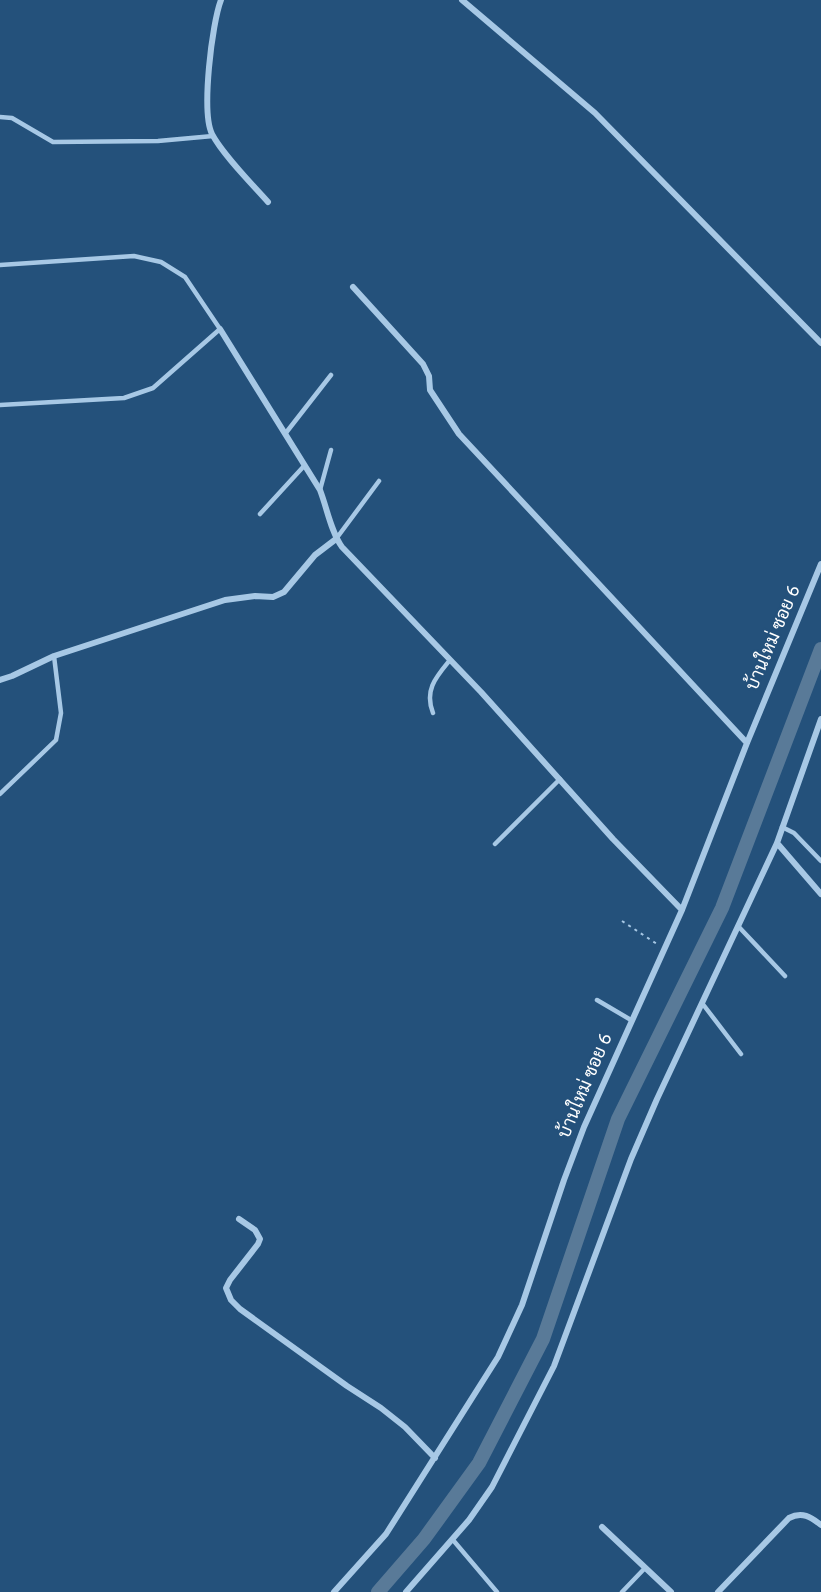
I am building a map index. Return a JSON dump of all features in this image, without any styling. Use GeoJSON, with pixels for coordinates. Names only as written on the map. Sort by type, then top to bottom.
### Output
{"type":"FeatureCollection","features":[{"type":"Feature","properties":{"kind":"street"},"geometry":{"type":"LineString","coordinates":[[221,0],[216,13],[208,96],[209,127],[213,136],[245,177],[268,202]]}},
{"type":"Feature","properties":{"kind":"street"},"geometry":{"type":"LineString","coordinates":[[462,0],[595,113],[821,343]]}},
{"type":"Feature","properties":{"kind":"street"},"geometry":{"type":"LineString","coordinates":[[353,287],[423,364],[429,376],[430,390],[459,434],[747,742]]}},
{"type":"Feature","properties":{"kind":"street"},"geometry":{"type":"LineString","coordinates":[[220,328],[320,490],[336,539],[342,547],[450,660],[624,851],[682,910]]}},
{"type":"Feature","properties":{"kind":"street"},"geometry":{"type":"LineString","coordinates":[[0,680],[54,656],[225,600],[255,596],[273,597],[284,591],[315,555],[336,539]]}},
{"type":"Feature","properties":{"kind":"street","name":"บ้านใหม่ ซอย 6"},"geometry":{"type":"LineString","coordinates":[[334,1592],[386,1534],[498,1357],[522,1305],[584,1127],[682,910],[747,742],[821,564]]}},
{"type":"Feature","properties":{"kind":"street"},"geometry":{"type":"LineString","coordinates":[[406,1592],[453,1540],[492,1487],[554,1366],[631,1159],[777,843],[821,719]]}},
{"type":"Feature","properties":{"kind":"street"},"geometry":{"type":"LineString","coordinates":[[777,843],[821,894]]}},
{"type":"Feature","properties":{"kind":"street"},"geometry":{"type":"LineString","coordinates":[[239,1219],[255,1230],[260,1239],[226,1288],[231,1300],[278,1338],[381,1408],[405,1427],[435,1458]]}},
{"type":"Feature","properties":{"kind":"street"},"geometry":{"type":"LineString","coordinates":[[718,1592],[789,1518],[802,1514],[821,1525]]}},
{"type":"Feature","properties":{"kind":"street"},"geometry":{"type":"LineString","coordinates":[[602,1527],[671,1592]]}},
{"type":"Feature","properties":{"kind":"lane"},"geometry":{"type":"LineString","coordinates":[[0,117],[12,118],[53,142],[158,141],[213,136]]}},
{"type":"Feature","properties":{"kind":"lane"},"geometry":{"type":"LineString","coordinates":[[0,265],[134,256],[161,262],[184,277],[220,328],[153,388],[124,398],[0,405]]}},
{"type":"Feature","properties":{"kind":"lane"},"geometry":{"type":"LineString","coordinates":[[285,434],[331,375]]}},
{"type":"Feature","properties":{"kind":"lane"},"geometry":{"type":"LineString","coordinates":[[320,490],[332,450]]}},
{"type":"Feature","properties":{"kind":"lane"},"geometry":{"type":"LineString","coordinates":[[260,514],[304,466]]}},
{"type":"Feature","properties":{"kind":"lane"},"geometry":{"type":"LineString","coordinates":[[336,539],[379,482]]}},
{"type":"Feature","properties":{"kind":"lane"},"geometry":{"type":"LineString","coordinates":[[0,794],[56,740],[61,714],[54,656]]}},
{"type":"Feature","properties":{"kind":"lane"},"geometry":{"type":"LineString","coordinates":[[433,713],[428,701],[430,688],[434,678],[450,660]]}},
{"type":"Feature","properties":{"kind":"lane"},"geometry":{"type":"LineString","coordinates":[[495,844],[560,779]]}},
{"type":"Feature","properties":{"kind":"lane"},"geometry":{"type":"LineString","coordinates":[[782,827],[794,833],[821,861]]}},
{"type":"Feature","properties":{"kind":"lane"},"geometry":{"type":"LineString","coordinates":[[738,926],[785,976]]}},
{"type":"Feature","properties":{"kind":"lane"},"geometry":{"type":"LineString","coordinates":[[597,1000],[631,1020]]}},
{"type":"Feature","properties":{"kind":"lane"},"geometry":{"type":"LineString","coordinates":[[702,1003],[741,1054]]}},
{"type":"Feature","properties":{"kind":"lane"},"geometry":{"type":"LineString","coordinates":[[453,1540],[497,1592]]}},
{"type":"Feature","properties":{"kind":"lane"},"geometry":{"type":"LineString","coordinates":[[622,1592],[645,1568]]}},
{"type":"Feature","properties":{"kind":"path"},"geometry":{"type":"LineString","coordinates":[[622,921],[665,948]]}},
{"type":"Feature","properties":{"kind":"waterway"},"geometry":{"type":"LineString","coordinates":[[378,1592],[424,1539],[479,1463],[543,1339],[618,1119],[722,908],[821,649]]}}]}
